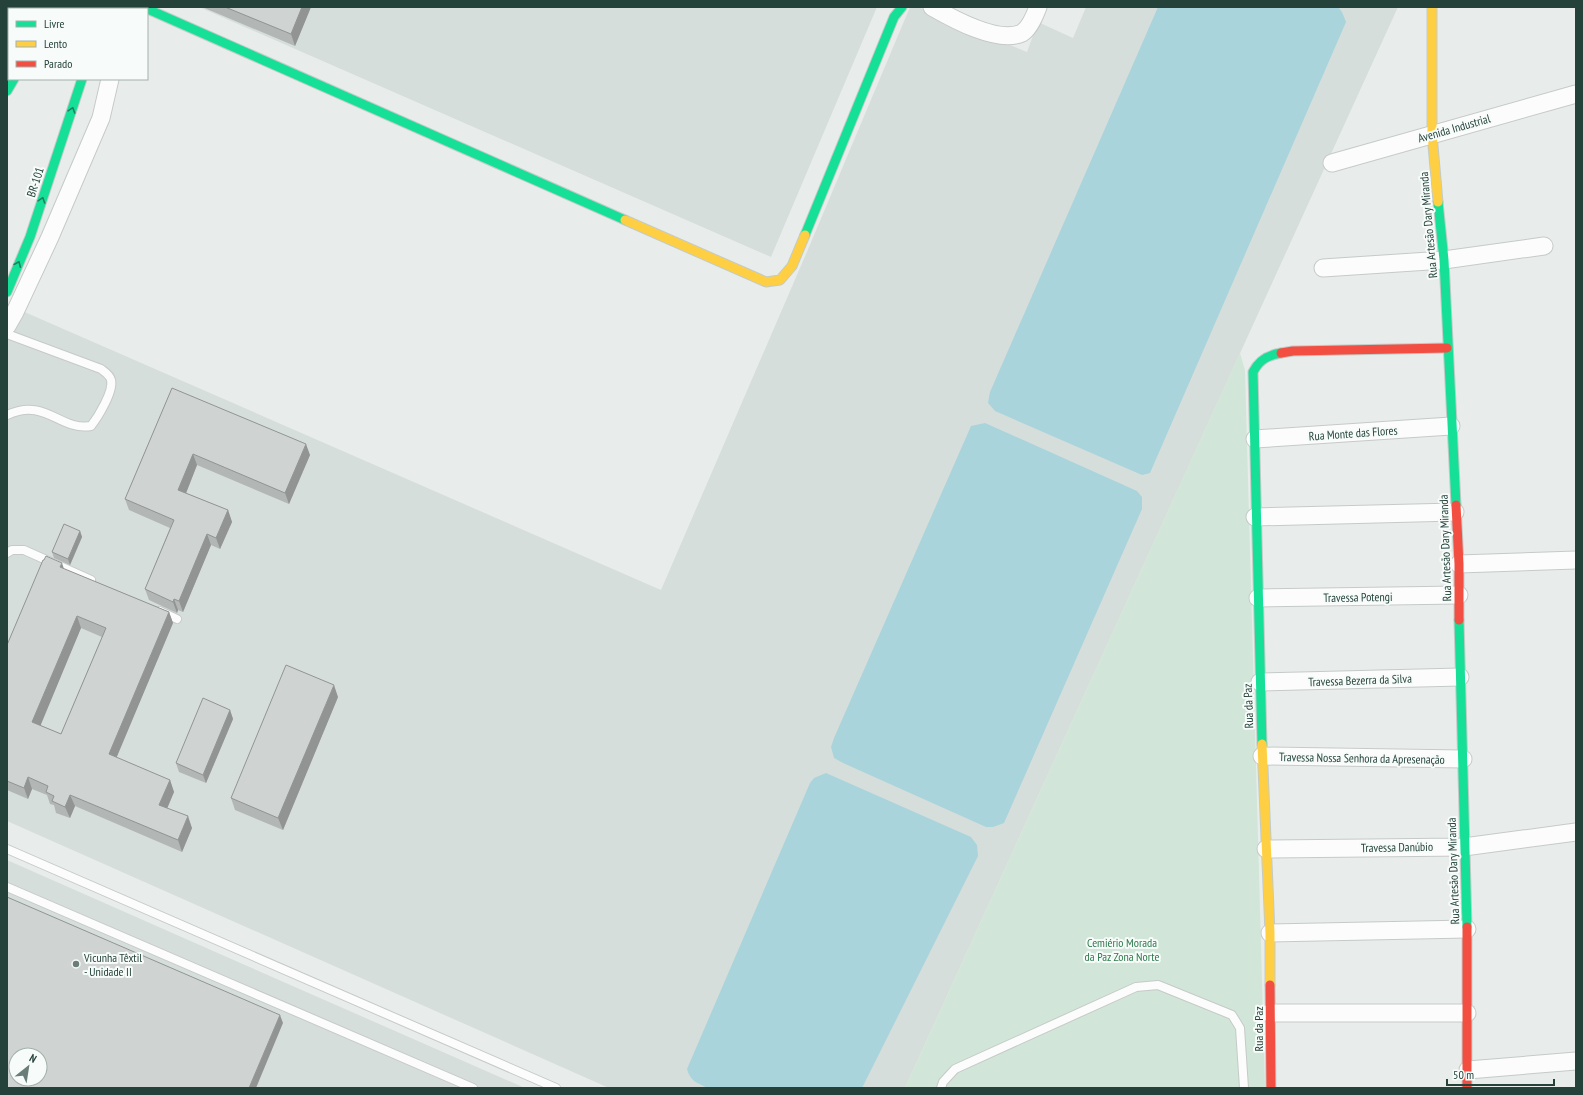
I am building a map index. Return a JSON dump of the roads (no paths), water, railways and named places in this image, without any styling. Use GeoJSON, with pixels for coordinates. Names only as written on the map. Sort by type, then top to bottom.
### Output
{"type":"FeatureCollection","features":[{"type":"Feature","properties":{"kind":"street"},"geometry":{"type":"LineString","coordinates":[[148,9],[766,282],[780,280],[792,266],[894,17],[902,7]]}},
{"type":"Feature","properties":{"kind":"street"},"geometry":{"type":"LineString","coordinates":[[932,7],[952,19],[992,34],[1014,35],[1023,32],[1032,20],[1038,7]]}},
{"type":"Feature","properties":{"kind":"street","name":"Rua Artesão Dary Miranda"},"geometry":{"type":"LineString","coordinates":[[1432,7],[1432,134],[1444,260],[1447,348],[1459,564],[1460,677],[1467,929],[1467,1088]]}},
{"type":"Feature","properties":{"kind":"street"},"geometry":{"type":"LineString","coordinates":[[7,91],[13,80]]}},
{"type":"Feature","properties":{"kind":"street","name":"BR-101"},"geometry":{"type":"LineString","coordinates":[[7,292],[30,236],[82,80]]}},
{"type":"Feature","properties":{"kind":"street"},"geometry":{"type":"LineString","coordinates":[[7,326],[16,312],[50,237],[101,118],[110,80]]}},
{"type":"Feature","properties":{"kind":"street","name":"Avenida Industrial"},"geometry":{"type":"LineString","coordinates":[[1332,163],[1576,94]]}},
{"type":"Feature","properties":{"kind":"street"},"geometry":{"type":"LineString","coordinates":[[18,240],[30,236]]}},
{"type":"Feature","properties":{"kind":"street"},"geometry":{"type":"LineString","coordinates":[[1323,268],[1444,260],[1544,246]]}},
{"type":"Feature","properties":{"kind":"street","name":"Rua da Paz"},"geometry":{"type":"LineString","coordinates":[[1271,1088],[1270,932],[1262,756],[1255,517],[1253,372],[1255,366],[1265,357],[1293,351],[1447,348]]}},
{"type":"Feature","properties":{"kind":"street","name":"Rua Monte das Flores"},"geometry":{"type":"LineString","coordinates":[[1255,439],[1451,426]]}},
{"type":"Feature","properties":{"kind":"street"},"geometry":{"type":"LineString","coordinates":[[1255,517],[1456,512]]}},
{"type":"Feature","properties":{"kind":"street"},"geometry":{"type":"LineString","coordinates":[[1459,564],[1576,560]]}},
{"type":"Feature","properties":{"kind":"street","name":"Travessa Potengi"},"geometry":{"type":"LineString","coordinates":[[1258,598],[1459,596]]}},
{"type":"Feature","properties":{"kind":"street","name":"Travessa Bezerra da Silva"},"geometry":{"type":"LineString","coordinates":[[1260,682],[1460,677]]}},
{"type":"Feature","properties":{"kind":"street","name":"Travessa Nossa Senhora da Apresenação"},"geometry":{"type":"LineString","coordinates":[[1262,756],[1462,759]]}},
{"type":"Feature","properties":{"kind":"street","name":"Travessa Danúbio"},"geometry":{"type":"LineString","coordinates":[[1266,849],[1464,847],[1576,832]]}},
{"type":"Feature","properties":{"kind":"street"},"geometry":{"type":"LineString","coordinates":[[1270,932],[1467,929]]}},
{"type":"Feature","properties":{"kind":"street"},"geometry":{"type":"LineString","coordinates":[[1270,1013],[1467,1013]]}},
{"type":"Feature","properties":{"kind":"street"},"geometry":{"type":"LineString","coordinates":[[1468,1070],[1576,1061]]}},
{"type":"Feature","properties":{"kind":"lane"},"geometry":{"type":"LineString","coordinates":[[7,334],[101,369],[107,373],[111,380],[112,388],[91,426],[83,427],[74,425],[37,410],[19,410],[7,415]]}},
{"type":"Feature","properties":{"kind":"lane"},"geometry":{"type":"LineString","coordinates":[[7,553],[12,550],[24,550],[97,583]]}},
{"type":"Feature","properties":{"kind":"lane"},"geometry":{"type":"LineString","coordinates":[[155,609],[177,619]]}},
{"type":"Feature","properties":{"kind":"lane"},"geometry":{"type":"LineString","coordinates":[[7,849],[556,1088]]}},
{"type":"Feature","properties":{"kind":"lane"},"geometry":{"type":"LineString","coordinates":[[7,887],[473,1088]]}},
{"type":"Feature","properties":{"kind":"lane"},"geometry":{"type":"LineString","coordinates":[[941,1088],[943,1082],[955,1069],[1136,987],[1158,985],[1232,1015],[1240,1028],[1244,1088]]}},
{"type":"Feature","properties":{"kind":"water"},"geometry":{"type":"Polygon","coordinates":[[[1158,7],[1338,7],[1346,22],[1150,473],[1142,475],[995,411],[988,403],[990,392],[1158,7]]]}},
{"type":"Feature","properties":{"kind":"water"},"geometry":{"type":"Polygon","coordinates":[[[985,423],[1137,491],[1142,497],[1142,509],[1004,823],[993,827],[986,827],[843,763],[834,758],[831,747],[971,426],[985,423]]]}},
{"type":"Feature","properties":{"kind":"water"},"geometry":{"type":"Polygon","coordinates":[[[826,773],[971,837],[977,845],[978,856],[862,1088],[708,1088],[692,1079],[687,1069],[810,783],[814,778],[826,773]]]}},
{"type":"Feature","properties":{"kind":"place","name":"Vicunha Têxtil - Unidade II"},"geometry":{"type":"Point","coordinates":[76,964]}},
{"type":"Feature","properties":{"kind":"park label","name":"Cemiério Morada da Paz Zona Norte"},"geometry":{"type":"Point","coordinates":[1122,949]}}]}
